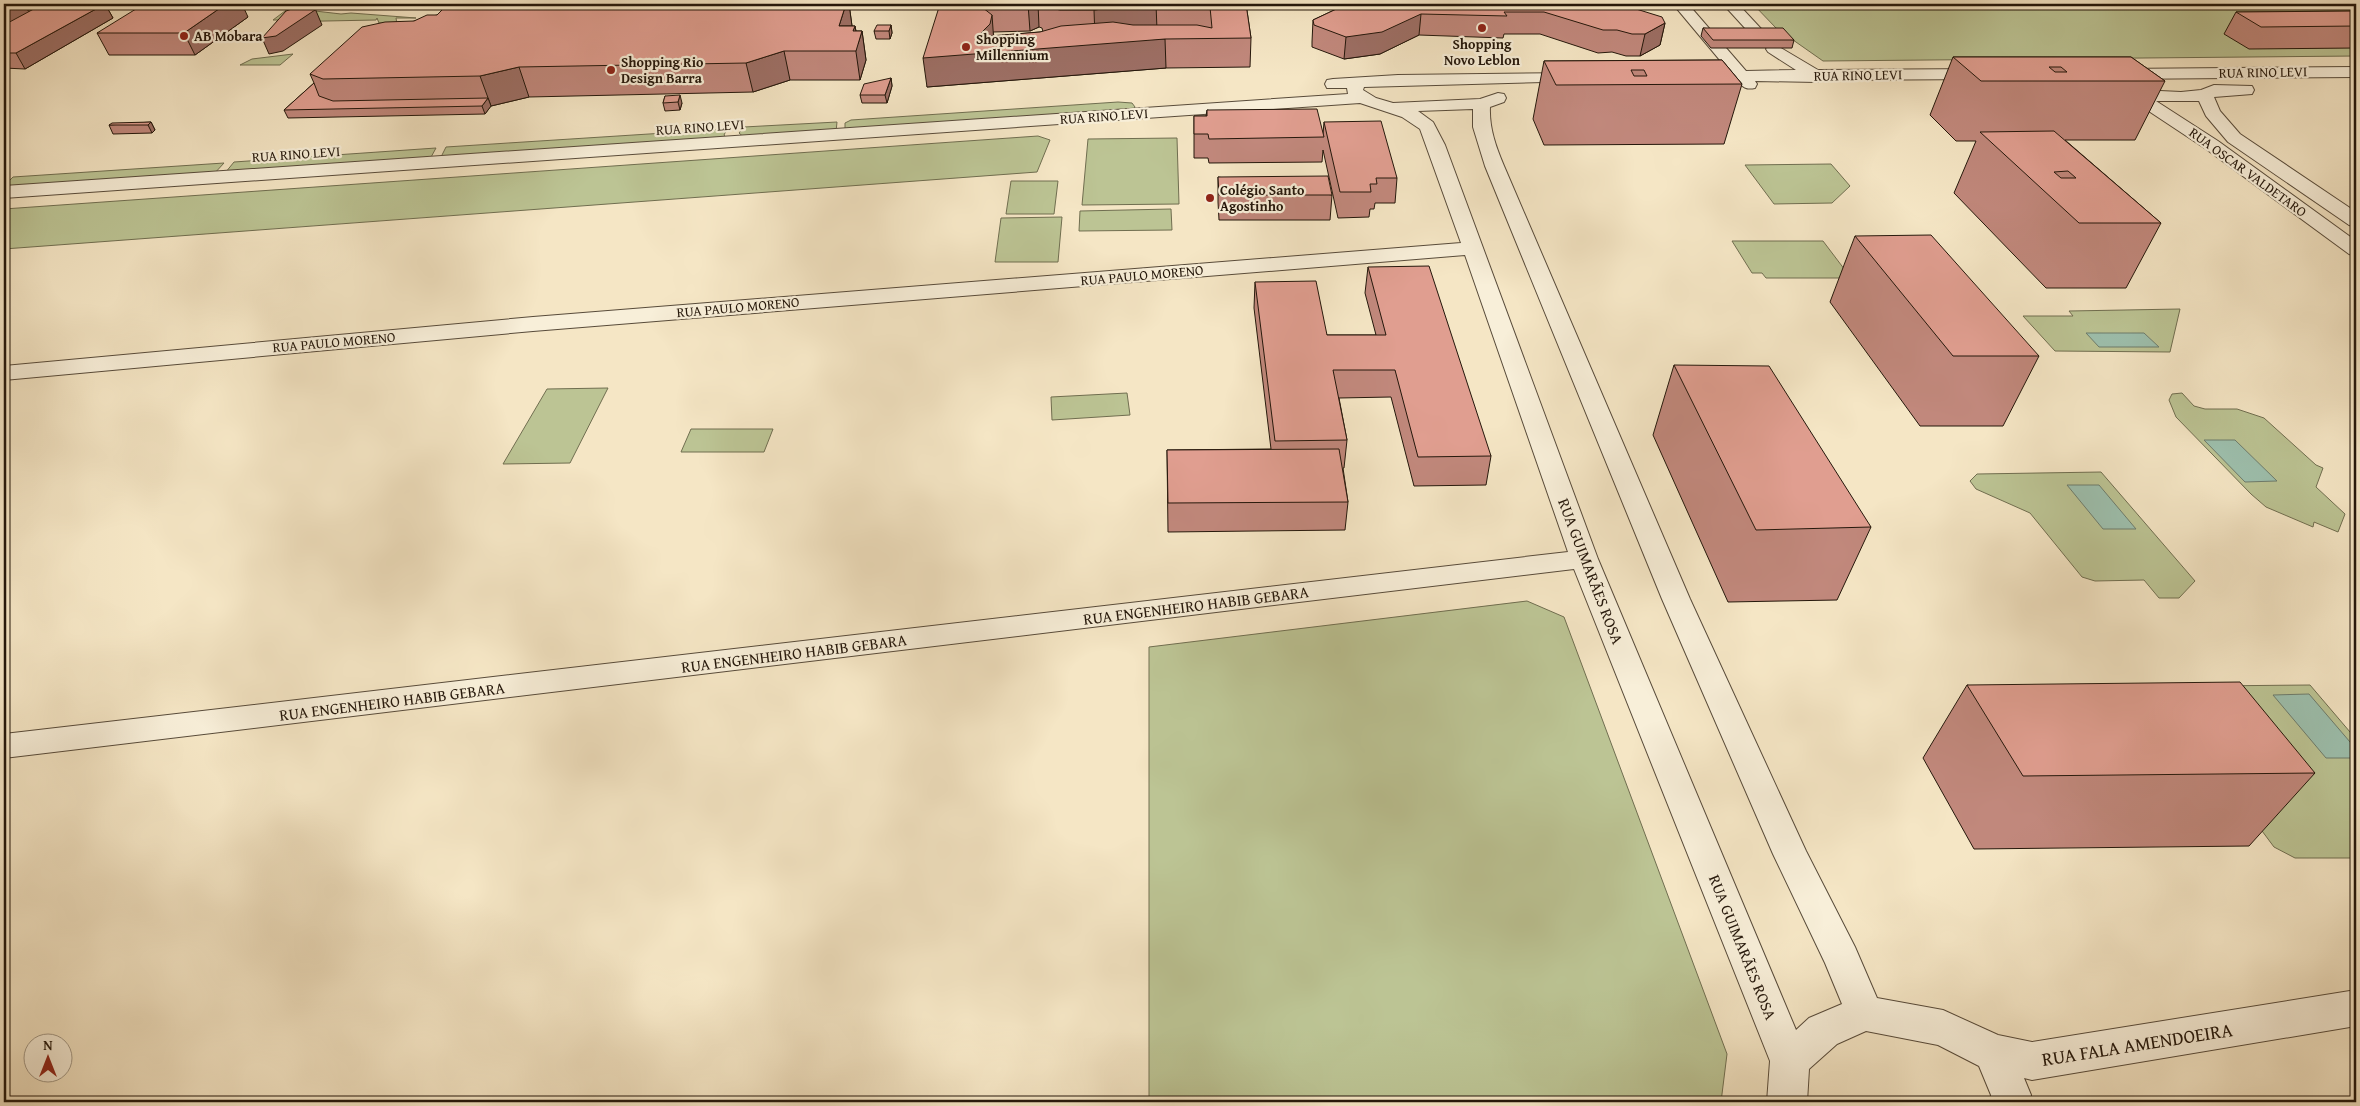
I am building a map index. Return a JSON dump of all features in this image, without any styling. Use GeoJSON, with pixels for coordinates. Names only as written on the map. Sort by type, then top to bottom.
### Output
{"type":"FeatureCollection","features":[{"type":"Feature","properties":{"kind":"street"},"geometry":{"type":"LineString","coordinates":[[1680,4],[1740,76],[1762,92],[1697,92]]}},
{"type":"Feature","properties":{"kind":"street"},"geometry":{"type":"LineString","coordinates":[[1730,4],[1760,36]]}},
{"type":"Feature","properties":{"kind":"street"},"geometry":{"type":"LineString","coordinates":[[1774,49],[1823,88]]}},
{"type":"Feature","properties":{"kind":"street","name":"RUA RINO LEVI"},"geometry":{"type":"LineString","coordinates":[[2103,73],[2356,72]]}},
{"type":"Feature","properties":{"kind":"street"},"geometry":{"type":"LineString","coordinates":[[2182,73],[2210,93]]}},
{"type":"Feature","properties":{"kind":"street","name":"RUA RINO LEVI"},"geometry":{"type":"LineString","coordinates":[[1686,77],[1740,76],[1823,88],[2000,74]]}},
{"type":"Feature","properties":{"kind":"street"},"geometry":{"type":"LineString","coordinates":[[1393,107],[1598,78]]}},
{"type":"Feature","properties":{"kind":"street"},"geometry":{"type":"LineString","coordinates":[[1321,84],[1361,90],[1488,94],[1513,97]]}},
{"type":"Feature","properties":{"kind":"street"},"geometry":{"type":"LineString","coordinates":[[1156,113],[1361,90]]}},
{"type":"Feature","properties":{"kind":"street","name":"RUA GUIMARÃES ROSA"},"geometry":{"type":"LineString","coordinates":[[1361,90],[1393,107],[1414,115],[1426,125],[1436,145],[1584,559],[1790,1061],[1787,1102]]}},
{"type":"Feature","properties":{"kind":"street","name":"RUA RINO LEVI"},"geometry":{"type":"LineString","coordinates":[[2097,92],[2137,96],[2262,90]]}},
{"type":"Feature","properties":{"kind":"street"},"geometry":{"type":"LineString","coordinates":[[1531,95],[1588,93]]}},
{"type":"Feature","properties":{"kind":"street","name":"RUA OSCAR VALDETARO"},"geometry":{"type":"LineString","coordinates":[[2210,93],[2212,112],[2234,138],[2356,221]]}},
{"type":"Feature","properties":{"kind":"street"},"geometry":{"type":"LineString","coordinates":[[1488,94],[1481,111],[1487,144],[1509,201],[1676,599],[1790,854],[1842,959],[1865,1013],[1846,1019],[1823,1031],[1790,1061]]}},
{"type":"Feature","properties":{"kind":"street","name":"RUA RINO LEVI"},"geometry":{"type":"LineString","coordinates":[[551,137],[737,133],[1156,113],[1160,106],[1159,102],[1154,98],[1143,96]]}},
{"type":"Feature","properties":{"kind":"street","name":"RUA OSCAR VALDETARO"},"geometry":{"type":"LineString","coordinates":[[2137,96],[2212,145],[2356,250]]}},
{"type":"Feature","properties":{"kind":"street","name":"RUA RINO LEVI"},"geometry":{"type":"LineString","coordinates":[[4,192],[737,133],[985,107]]}},
{"type":"Feature","properties":{"kind":"street","name":"RUA PAULO MORENO"},"geometry":{"type":"LineString","coordinates":[[4,373],[533,324],[1473,248]]}},
{"type":"Feature","properties":{"kind":"street","name":"RUA ENGENHEIRO HABIB GEBARA"},"geometry":{"type":"LineString","coordinates":[[4,746],[1584,559]]}},
{"type":"Feature","properties":{"kind":"street","name":"RUA FALA AMENDOEIRA"},"geometry":{"type":"LineString","coordinates":[[1865,1013],[1943,1028],[1993,1053],[2032,1060],[2356,1008]]}},
{"type":"Feature","properties":{"kind":"street"},"geometry":{"type":"LineString","coordinates":[[1993,1053],[2010,1095],[2010,1102]]}},
{"type":"Feature","properties":{"kind":"shaded area"},"geometry":{"type":"Polygon","coordinates":[[[1753,4],[2356,4],[2356,56],[1823,61],[1776,28],[1753,4]]]}},
{"type":"Feature","properties":{"kind":"shaded area"},"geometry":{"type":"Polygon","coordinates":[[[289,8],[341,14],[351,13],[416,18],[396,18],[397,24],[379,23],[377,18],[376,20],[276,22],[278,20],[273,20],[289,8]]]}},
{"type":"Feature","properties":{"kind":"shaded area"},"geometry":{"type":"Polygon","coordinates":[[[293,54],[280,65],[240,65],[252,59],[293,54]]]}},
{"type":"Feature","properties":{"kind":"shaded area"},"geometry":{"type":"Polygon","coordinates":[[[1118,102],[1132,103],[1135,107],[1134,109],[845,130],[845,123],[851,120],[1118,102]]]}},
{"type":"Feature","properties":{"kind":"shaded area"},"geometry":{"type":"Polygon","coordinates":[[[837,122],[836,132],[746,139],[739,133],[744,127],[837,122]]]}},
{"type":"Feature","properties":{"kind":"shaded area"},"geometry":{"type":"Polygon","coordinates":[[[727,129],[724,135],[728,140],[440,159],[446,147],[727,129]]]}},
{"type":"Feature","properties":{"kind":"shaded area"},"geometry":{"type":"Polygon","coordinates":[[[1038,136],[1050,140],[1037,172],[4,249],[4,209],[1038,136]]]}},
{"type":"Feature","properties":{"kind":"shaded area"},"geometry":{"type":"Polygon","coordinates":[[[1177,138],[1179,204],[1082,205],[1088,139],[1177,138]]]}},
{"type":"Feature","properties":{"kind":"shaded area"},"geometry":{"type":"Polygon","coordinates":[[[436,148],[430,159],[225,173],[234,162],[436,148]]]}},
{"type":"Feature","properties":{"kind":"shaded area"},"geometry":{"type":"Polygon","coordinates":[[[224,163],[213,175],[4,189],[4,186],[13,177],[224,163]]]}},
{"type":"Feature","properties":{"kind":"shaded area"},"geometry":{"type":"Polygon","coordinates":[[[1831,164],[1850,186],[1832,203],[1774,204],[1745,165],[1831,164]]]}},
{"type":"Feature","properties":{"kind":"shaded area"},"geometry":{"type":"Polygon","coordinates":[[[1011,181],[1058,181],[1054,214],[1006,214],[1011,181]]]}},
{"type":"Feature","properties":{"kind":"shaded area"},"geometry":{"type":"Polygon","coordinates":[[[1171,209],[1172,230],[1079,231],[1080,211],[1171,209]]]}},
{"type":"Feature","properties":{"kind":"shaded area"},"geometry":{"type":"Polygon","coordinates":[[[1062,217],[1058,262],[995,262],[1001,218],[1062,217]]]}},
{"type":"Feature","properties":{"kind":"shaded area"},"geometry":{"type":"Polygon","coordinates":[[[1732,241],[1823,241],[1851,278],[1766,278],[1762,273],[1752,273],[1732,241]]]}},
{"type":"Feature","properties":{"kind":"shaded area"},"geometry":{"type":"Polygon","coordinates":[[[2180,309],[2170,352],[2055,351],[2023,316],[2073,316],[2069,311],[2180,309]]]}},
{"type":"Feature","properties":{"kind":"shaded area"},"geometry":{"type":"Polygon","coordinates":[[[2086,333],[2144,333],[2159,347],[2099,347],[2086,333]]]}},
{"type":"Feature","properties":{"kind":"shaded area"},"geometry":{"type":"Polygon","coordinates":[[[608,388],[570,463],[503,464],[547,389],[608,388]]]}},
{"type":"Feature","properties":{"kind":"shaded area"},"geometry":{"type":"Polygon","coordinates":[[[1127,393],[1130,415],[1052,420],[1051,397],[1127,393]]]}},
{"type":"Feature","properties":{"kind":"shaded area"},"geometry":{"type":"Polygon","coordinates":[[[2182,393],[2194,406],[2205,409],[2237,409],[2264,418],[2316,465],[2323,468],[2316,487],[2345,514],[2338,532],[2314,522],[2313,527],[2266,507],[2251,494],[2176,417],[2169,400],[2172,394],[2182,393]]]}},
{"type":"Feature","properties":{"kind":"shaded area"},"geometry":{"type":"Polygon","coordinates":[[[691,429],[773,429],[764,452],[681,452],[691,429]]]}},
{"type":"Feature","properties":{"kind":"shaded area"},"geometry":{"type":"Polygon","coordinates":[[[2204,440],[2235,440],[2277,481],[2245,482],[2204,440]]]}},
{"type":"Feature","properties":{"kind":"shaded area"},"geometry":{"type":"Polygon","coordinates":[[[2101,472],[2195,581],[2179,598],[2159,598],[2144,580],[2095,581],[2082,577],[2030,513],[1976,489],[1970,481],[1977,474],[2101,472]]]}},
{"type":"Feature","properties":{"kind":"shaded area"},"geometry":{"type":"Polygon","coordinates":[[[2067,485],[2099,485],[2136,529],[2103,529],[2067,485]]]}},
{"type":"Feature","properties":{"kind":"shaded area"},"geometry":{"type":"Polygon","coordinates":[[[1527,601],[1564,617],[1727,1054],[1721,1102],[1149,1102],[1149,647],[1527,601]]]}},
{"type":"Feature","properties":{"kind":"shaded area"},"geometry":{"type":"Polygon","coordinates":[[[2310,685],[2356,739],[2356,858],[2295,858],[2274,847],[2227,784],[2205,686],[2310,685]]]}},
{"type":"Feature","properties":{"kind":"shaded area"},"geometry":{"type":"Polygon","coordinates":[[[2309,694],[2356,749],[2356,758],[2326,758],[2273,695],[2309,694]]]}},
{"type":"Feature","properties":{"kind":"building"},"geometry":{"type":"Polygon","coordinates":[[[4,4],[20,4],[4,12],[4,4]]]}},
{"type":"Feature","properties":{"kind":"building"},"geometry":{"type":"Polygon","coordinates":[[[43,4],[105,4],[16,53],[4,53],[4,25],[43,4]]]}},
{"type":"Feature","properties":{"kind":"building"},"geometry":{"type":"Polygon","coordinates":[[[144,4],[226,4],[184,33],[97,33],[144,4]]]}},
{"type":"Feature","properties":{"kind":"building"},"geometry":{"type":"Polygon","coordinates":[[[448,4],[846,4],[839,26],[855,26],[853,31],[862,31],[856,51],[784,51],[746,63],[519,67],[480,76],[323,79],[310,74],[362,27],[385,22],[414,21],[427,15],[437,15],[448,4]]]}},
{"type":"Feature","properties":{"kind":"building"},"geometry":{"type":"Polygon","coordinates":[[[940,4],[978,4],[992,15],[990,24],[977,37],[1040,32],[1061,26],[1113,22],[1133,25],[1197,25],[1212,28],[1210,7],[1215,4],[1246,4],[1251,38],[1165,39],[923,58],[940,4]]]}},
{"type":"Feature","properties":{"kind":"building"},"geometry":{"type":"Polygon","coordinates":[[[1045,4],[1145,4],[1094,10],[1060,10],[1041,6],[1045,4]]]}},
{"type":"Feature","properties":{"kind":"building"},"geometry":{"type":"Polygon","coordinates":[[[1347,4],[1620,4],[1662,17],[1665,23],[1645,34],[1632,34],[1617,30],[1603,30],[1544,12],[1504,12],[1507,16],[1421,14],[1382,32],[1346,37],[1314,25],[1313,20],[1347,4]]]}},
{"type":"Feature","properties":{"kind":"building"},"geometry":{"type":"Polygon","coordinates":[[[314,6],[315,10],[276,36],[262,38],[286,11],[298,7],[314,6]]]}},
{"type":"Feature","properties":{"kind":"building"},"geometry":{"type":"Polygon","coordinates":[[[2356,11],[2356,26],[2261,27],[2236,12],[2356,11]]]}},
{"type":"Feature","properties":{"kind":"building"},"geometry":{"type":"Polygon","coordinates":[[[877,25],[891,25],[889,31],[874,31],[877,25]]]}},
{"type":"Feature","properties":{"kind":"building"},"geometry":{"type":"Polygon","coordinates":[[[1703,28],[1783,28],[1794,40],[1713,40],[1703,28]]]}},
{"type":"Feature","properties":{"kind":"building"},"geometry":{"type":"Polygon","coordinates":[[[1953,57],[2131,57],[2165,81],[1981,81],[1953,57]],[[2049,67],[2055,72],[2067,72],[2061,67],[2049,67]]]}},
{"type":"Feature","properties":{"kind":"building"},"geometry":{"type":"Polygon","coordinates":[[[1722,60],[1742,84],[1556,85],[1544,61],[1722,60]],[[1631,70],[1634,76],[1647,76],[1644,70],[1631,70]]]}},
{"type":"Feature","properties":{"kind":"building"},"geometry":{"type":"Polygon","coordinates":[[[891,78],[885,95],[860,95],[864,84],[891,78]]]}},
{"type":"Feature","properties":{"kind":"building"},"geometry":{"type":"Polygon","coordinates":[[[314,83],[319,96],[333,101],[488,98],[482,106],[284,110],[314,83]]]}},
{"type":"Feature","properties":{"kind":"building"},"geometry":{"type":"Polygon","coordinates":[[[680,95],[678,102],[663,103],[665,96],[680,95]]]}},
{"type":"Feature","properties":{"kind":"building"},"geometry":{"type":"Polygon","coordinates":[[[1317,109],[1324,137],[1209,139],[1208,134],[1194,134],[1194,116],[1207,116],[1207,110],[1317,109]]]}},
{"type":"Feature","properties":{"kind":"building"},"geometry":{"type":"Polygon","coordinates":[[[1381,121],[1397,178],[1376,178],[1377,184],[1370,184],[1371,192],[1340,192],[1324,122],[1381,121]]]}},
{"type":"Feature","properties":{"kind":"building"},"geometry":{"type":"Polygon","coordinates":[[[151,122],[148,125],[109,125],[112,123],[151,122]]]}},
{"type":"Feature","properties":{"kind":"building"},"geometry":{"type":"Polygon","coordinates":[[[2054,131],[2161,223],[2079,223],[1980,132],[2054,131]],[[2068,171],[2054,172],[2061,178],[2076,178],[2068,171]]]}},
{"type":"Feature","properties":{"kind":"building"},"geometry":{"type":"Polygon","coordinates":[[[1328,176],[1332,195],[1219,195],[1218,177],[1328,176]]]}},
{"type":"Feature","properties":{"kind":"building"},"geometry":{"type":"Polygon","coordinates":[[[1931,235],[2039,356],[1953,356],[1855,236],[1931,235]]]}},
{"type":"Feature","properties":{"kind":"building"},"geometry":{"type":"Polygon","coordinates":[[[1429,266],[1491,456],[1418,457],[1395,370],[1333,370],[1347,440],[1275,441],[1255,282],[1316,281],[1327,335],[1386,335],[1368,267],[1429,266]]]}},
{"type":"Feature","properties":{"kind":"building"},"geometry":{"type":"Polygon","coordinates":[[[1674,365],[1769,366],[1871,527],[1756,530],[1674,365]]]}},
{"type":"Feature","properties":{"kind":"building"},"geometry":{"type":"Polygon","coordinates":[[[1339,449],[1348,502],[1168,503],[1167,450],[1339,449]]]}},
{"type":"Feature","properties":{"kind":"building"},"geometry":{"type":"Polygon","coordinates":[[[2240,682],[2315,773],[2023,776],[1967,685],[2240,682]]]}},
{"type":"Feature","properties":{"kind":"place","name":"Shopping Novo Leblon"},"geometry":{"type":"Point","coordinates":[1482,28]}},
{"type":"Feature","properties":{"kind":"place","name":"AB Mobara"},"geometry":{"type":"Point","coordinates":[184,36]}},
{"type":"Feature","properties":{"kind":"place","name":"Shopping Millennium"},"geometry":{"type":"Point","coordinates":[966,47]}},
{"type":"Feature","properties":{"kind":"place","name":"Shopping Rio Design Barra"},"geometry":{"type":"Point","coordinates":[611,70]}},
{"type":"Feature","properties":{"kind":"place","name":"Colégio Santo Agostinho"},"geometry":{"type":"Point","coordinates":[1210,198]}}]}
